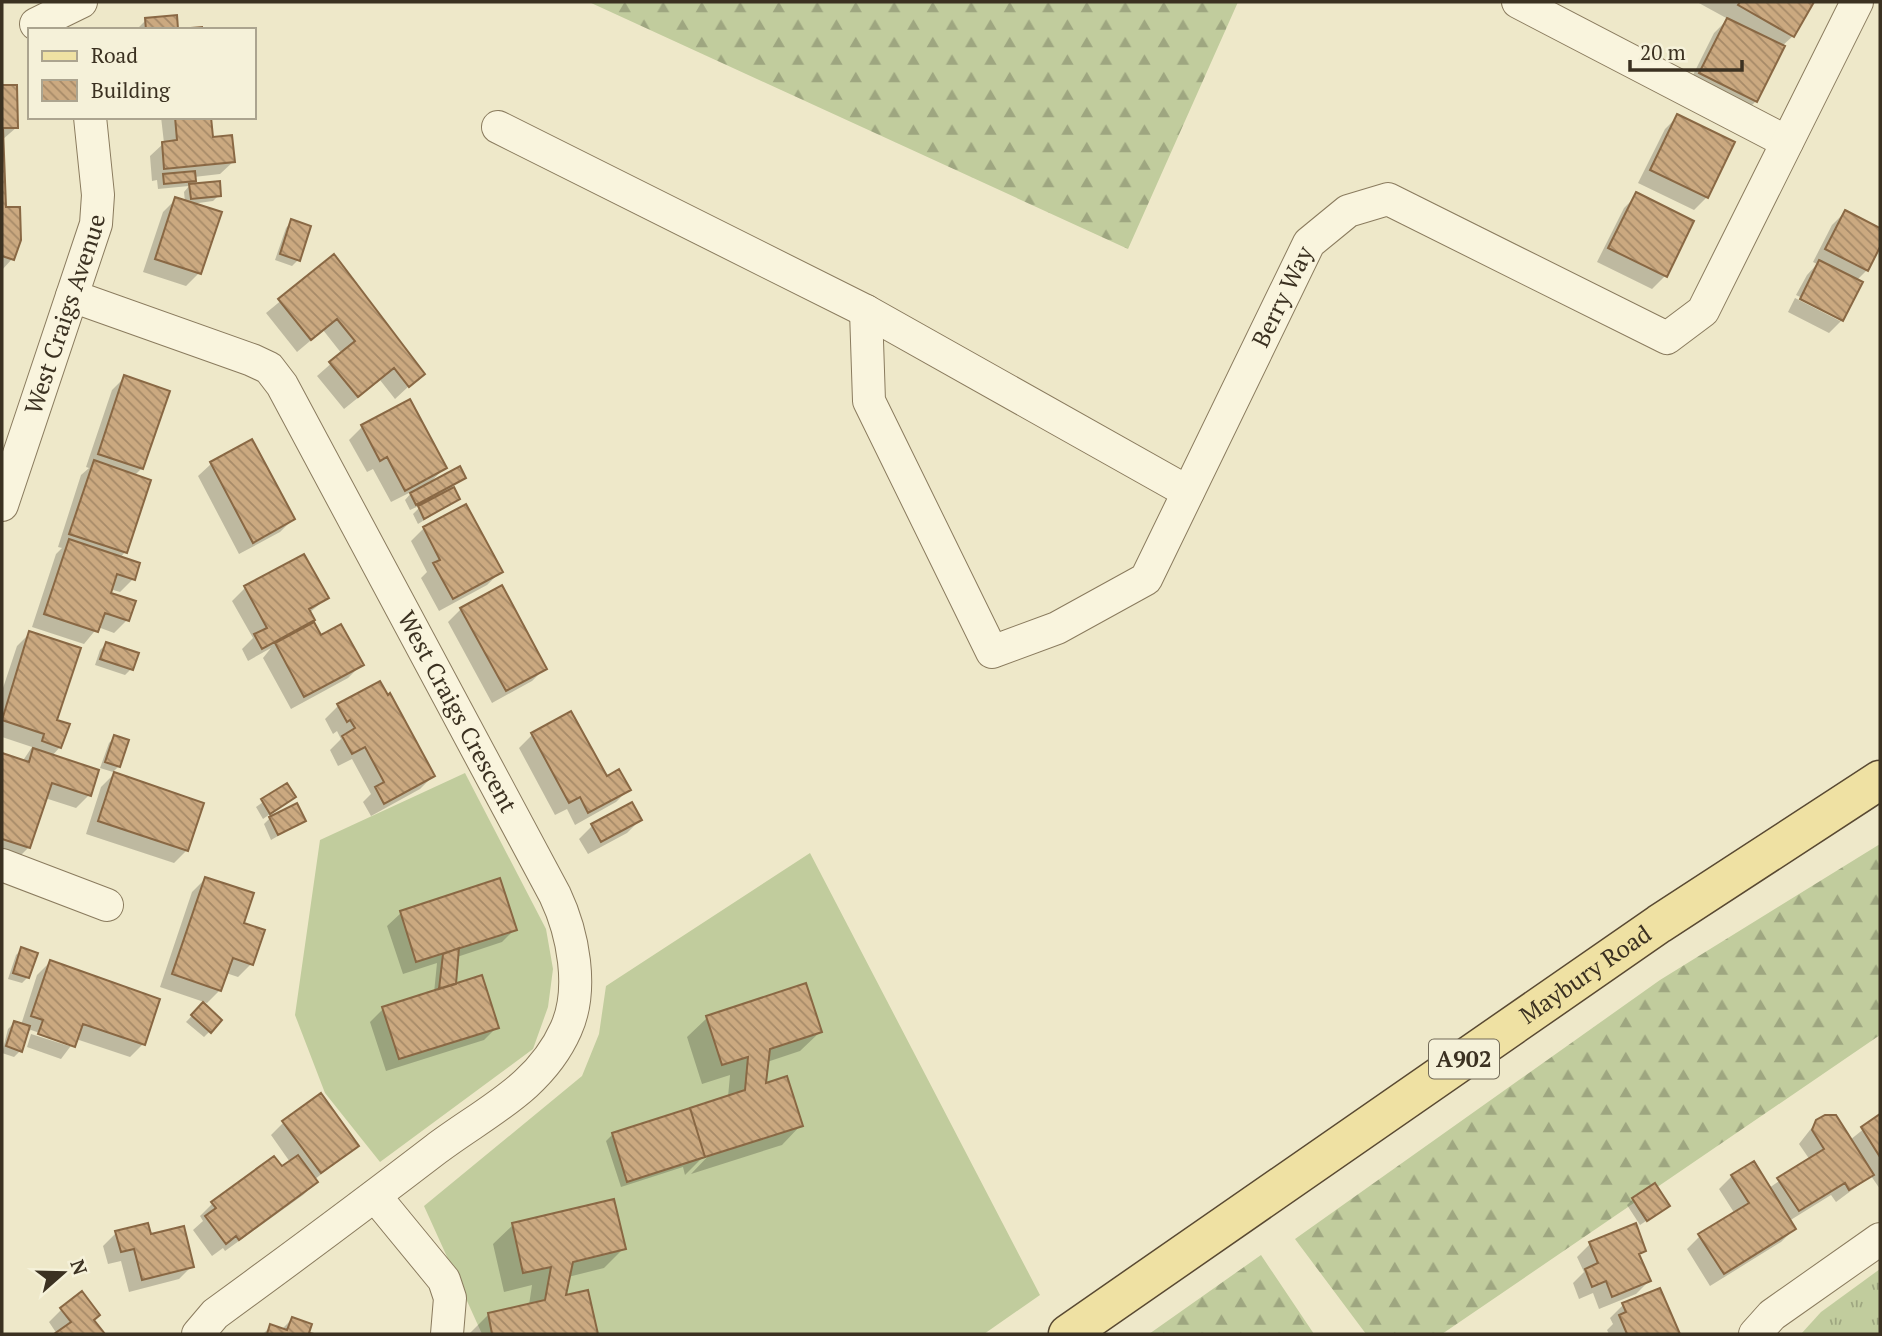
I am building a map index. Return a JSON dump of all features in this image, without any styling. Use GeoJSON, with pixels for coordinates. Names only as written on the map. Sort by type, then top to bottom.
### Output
{"type":"FeatureCollection","features":[{"type":"Feature","properties":{"kind":"main road","name":"Maybury Road"},"geometry":{"type":"LineString","coordinates":[[1068,1334],[1659,924],[1875,785]]}},
{"type":"Feature","properties":{"kind":"street"},"geometry":{"type":"LineString","coordinates":[[1518,2],[1787,142]]}},
{"type":"Feature","properties":{"kind":"street","name":"Berry Way"},"geometry":{"type":"LineString","coordinates":[[866,311],[869,401],[992,652],[1057,628],[1146,579],[1308,243],[1348,211],[1388,199],[1667,338],[1703,311],[1857,2]]}},
{"type":"Feature","properties":{"kind":"street"},"geometry":{"type":"LineString","coordinates":[[36,24],[77,13]]}},
{"type":"Feature","properties":{"kind":"street","name":"West Craigs Avenue"},"geometry":{"type":"LineString","coordinates":[[2,505],[96,224],[98,195],[90,119]]}},
{"type":"Feature","properties":{"kind":"street"},"geometry":{"type":"LineString","coordinates":[[498,127],[866,311],[1188,492]]}},
{"type":"Feature","properties":{"kind":"street","name":"West Craigs Crescent"},"geometry":{"type":"LineString","coordinates":[[72,296],[269,368],[282,385],[484,757],[567,920],[574,993],[567,1027],[538,1074],[512,1098],[439,1146],[215,1314],[198,1334]]}},
{"type":"Feature","properties":{"kind":"street"},"geometry":{"type":"LineString","coordinates":[[2,865],[107,905]]}},
{"type":"Feature","properties":{"kind":"street"},"geometry":{"type":"LineString","coordinates":[[375,1196],[444,1280],[450,1298],[447,1334]]}},
{"type":"Feature","properties":{"kind":"street"},"geometry":{"type":"LineString","coordinates":[[1755,1334],[1772,1315],[1880,1239]]}},
{"type":"Feature","properties":{"kind":"green space"},"geometry":{"type":"Polygon","coordinates":[[[589,2],[1238,2],[1128,249],[589,2]]]}},
{"type":"Feature","properties":{"kind":"green space"},"geometry":{"type":"Polygon","coordinates":[[[465,773],[546,929],[553,969],[548,1007],[533,1049],[380,1162],[325,1093],[295,1015],[320,840],[465,773]]]}},
{"type":"Feature","properties":{"kind":"green space"},"geometry":{"type":"Polygon","coordinates":[[[1880,844],[1880,1035],[1442,1334],[1366,1334],[1295,1239],[1660,980],[1880,844]]]}},
{"type":"Feature","properties":{"kind":"green space"},"geometry":{"type":"Polygon","coordinates":[[[810,853],[1040,1295],[984,1334],[482,1334],[424,1206],[582,1076],[599,1034],[606,986],[810,853]]]}},
{"type":"Feature","properties":{"kind":"green space"},"geometry":{"type":"Polygon","coordinates":[[[1261,1255],[1314,1334],[1149,1334],[1261,1255]]]}},
{"type":"Feature","properties":{"kind":"green space"},"geometry":{"type":"Polygon","coordinates":[[[1880,1269],[1880,1334],[1801,1334],[1821,1312],[1880,1269]]]}},
{"type":"Feature","properties":{"kind":"building"},"geometry":{"type":"Polygon","coordinates":[[[1740,2],[1814,2],[1794,37],[1738,5],[1740,2]]]}},
{"type":"Feature","properties":{"kind":"building"},"geometry":{"type":"Polygon","coordinates":[[[177,15],[178,28],[146,28],[145,18],[177,15]]]}},
{"type":"Feature","properties":{"kind":"building"},"geometry":{"type":"Polygon","coordinates":[[[1727,18],[1785,46],[1757,102],[1699,73],[1727,18]]]}},
{"type":"Feature","properties":{"kind":"building"},"geometry":{"type":"Polygon","coordinates":[[[2,85],[17,85],[18,128],[3,128],[6,207],[20,207],[21,240],[14,260],[2,256],[2,85]]]}},
{"type":"Feature","properties":{"kind":"building"},"geometry":{"type":"Polygon","coordinates":[[[1677,114],[1735,142],[1708,198],[1650,170],[1677,114]]]}},
{"type":"Feature","properties":{"kind":"building"},"geometry":{"type":"Polygon","coordinates":[[[175,119],[211,119],[213,137],[232,135],[235,162],[164,169],[162,142],[177,140],[175,119]]]}},
{"type":"Feature","properties":{"kind":"building"},"geometry":{"type":"Polygon","coordinates":[[[195,171],[196,181],[164,184],[163,174],[195,171]]]}},
{"type":"Feature","properties":{"kind":"building"},"geometry":{"type":"Polygon","coordinates":[[[220,181],[221,196],[191,199],[189,184],[220,181]]]}},
{"type":"Feature","properties":{"kind":"building"},"geometry":{"type":"Polygon","coordinates":[[[1636,192],[1694,221],[1667,277],[1608,248],[1636,192]]]}},
{"type":"Feature","properties":{"kind":"building"},"geometry":{"type":"Polygon","coordinates":[[[175,197],[222,212],[201,274],[155,259],[175,197]]]}},
{"type":"Feature","properties":{"kind":"building"},"geometry":{"type":"Polygon","coordinates":[[[1845,210],[1880,228],[1880,247],[1868,271],[1825,249],[1845,210]]]}},
{"type":"Feature","properties":{"kind":"building"},"geometry":{"type":"Polygon","coordinates":[[[291,219],[311,226],[300,261],[280,254],[291,219]]]}},
{"type":"Feature","properties":{"kind":"building"},"geometry":{"type":"Polygon","coordinates":[[[334,254],[425,374],[409,387],[394,368],[358,397],[329,362],[355,341],[337,319],[311,340],[278,299],[334,254]]]}},
{"type":"Feature","properties":{"kind":"building"},"geometry":{"type":"Polygon","coordinates":[[[1819,260],[1863,282],[1843,321],[1800,299],[1819,260]]]}},
{"type":"Feature","properties":{"kind":"building"},"geometry":{"type":"Polygon","coordinates":[[[124,375],[170,391],[143,469],[98,454],[124,375]]]}},
{"type":"Feature","properties":{"kind":"building"},"geometry":{"type":"Polygon","coordinates":[[[410,399],[447,468],[405,491],[387,457],[380,461],[361,425],[410,399]]]}},
{"type":"Feature","properties":{"kind":"building"},"geometry":{"type":"Polygon","coordinates":[[[252,439],[295,519],[253,543],[210,462],[252,439]]]}},
{"type":"Feature","properties":{"kind":"building"},"geometry":{"type":"Polygon","coordinates":[[[94,460],[151,480],[127,553],[69,534],[94,460]]]}},
{"type":"Feature","properties":{"kind":"building"},"geometry":{"type":"Polygon","coordinates":[[[460,466],[466,478],[416,505],[410,493],[460,466]]]}},
{"type":"Feature","properties":{"kind":"building"},"geometry":{"type":"Polygon","coordinates":[[[454,487],[460,499],[424,519],[418,506],[454,487]]]}},
{"type":"Feature","properties":{"kind":"building"},"geometry":{"type":"Polygon","coordinates":[[[466,504],[503,572],[453,599],[433,563],[440,560],[423,527],[466,504]]]}},
{"type":"Feature","properties":{"kind":"building"},"geometry":{"type":"Polygon","coordinates":[[[69,539],[140,563],[135,580],[117,574],[111,593],[136,601],[129,621],[105,613],[98,632],[44,614],[69,539]]]}},
{"type":"Feature","properties":{"kind":"building"},"geometry":{"type":"Polygon","coordinates":[[[304,554],[329,598],[309,609],[315,620],[262,649],[254,634],[267,628],[244,586],[304,554]]]}},
{"type":"Feature","properties":{"kind":"building"},"geometry":{"type":"Polygon","coordinates":[[[502,585],[547,669],[506,691],[460,608],[502,585]]]}},
{"type":"Feature","properties":{"kind":"building"},"geometry":{"type":"Polygon","coordinates":[[[314,622],[321,635],[341,624],[364,665],[304,697],[275,643],[314,622]]]}},
{"type":"Feature","properties":{"kind":"building"},"geometry":{"type":"Polygon","coordinates":[[[29,631],[81,648],[57,720],[70,724],[61,748],[42,741],[44,734],[2,720],[29,631]]]}},
{"type":"Feature","properties":{"kind":"building"},"geometry":{"type":"Polygon","coordinates":[[[106,642],[139,653],[133,670],[100,659],[106,642]]]}},
{"type":"Feature","properties":{"kind":"building"},"geometry":{"type":"Polygon","coordinates":[[[380,681],[388,695],[390,693],[435,776],[384,804],[375,787],[384,782],[365,747],[352,754],[342,736],[355,728],[350,720],[347,722],[337,704],[380,681]]]}},
{"type":"Feature","properties":{"kind":"building"},"geometry":{"type":"Polygon","coordinates":[[[571,711],[607,776],[619,769],[631,790],[588,813],[580,797],[569,803],[531,733],[571,711]]]}},
{"type":"Feature","properties":{"kind":"building"},"geometry":{"type":"Polygon","coordinates":[[[114,735],[129,740],[120,767],[105,762],[114,735]]]}},
{"type":"Feature","properties":{"kind":"building"},"geometry":{"type":"Polygon","coordinates":[[[33,748],[99,770],[91,796],[52,783],[30,848],[2,839],[2,753],[29,762],[33,748]]]}},
{"type":"Feature","properties":{"kind":"building"},"geometry":{"type":"Polygon","coordinates":[[[114,772],[204,803],[188,851],[98,821],[114,772]]]}},
{"type":"Feature","properties":{"kind":"building"},"geometry":{"type":"Polygon","coordinates":[[[287,783],[296,797],[270,814],[261,799],[287,783]]]}},
{"type":"Feature","properties":{"kind":"building"},"geometry":{"type":"Polygon","coordinates":[[[632,802],[642,820],[601,842],[591,824],[632,802]]]}},
{"type":"Feature","properties":{"kind":"building"},"geometry":{"type":"Polygon","coordinates":[[[297,803],[306,821],[278,835],[269,817],[297,803]]]}},
{"type":"Feature","properties":{"kind":"building"},"geometry":{"type":"Polygon","coordinates":[[[205,877],[254,893],[244,923],[265,930],[253,965],[233,958],[221,991],[172,974],[205,877]]]}},
{"type":"Feature","properties":{"kind":"building"},"geometry":{"type":"Polygon","coordinates":[[[500,878],[517,930],[416,962],[400,911],[500,878]]]}},
{"type":"Feature","properties":{"kind":"building"},"geometry":{"type":"Polygon","coordinates":[[[21,947],[38,953],[29,978],[13,973],[21,947]]]}},
{"type":"Feature","properties":{"kind":"building"},"geometry":{"type":"Polygon","coordinates":[[[459,948],[456,984],[439,989],[443,954],[459,948]]]}},
{"type":"Feature","properties":{"kind":"building"},"geometry":{"type":"Polygon","coordinates":[[[50,960],[160,999],[145,1045],[83,1024],[75,1047],[38,1034],[43,1020],[31,1016],[50,960]]]}},
{"type":"Feature","properties":{"kind":"building"},"geometry":{"type":"Polygon","coordinates":[[[482,975],[499,1028],[399,1059],[382,1007],[482,975]]]}},
{"type":"Feature","properties":{"kind":"building"},"geometry":{"type":"Polygon","coordinates":[[[806,983],[822,1032],[770,1049],[766,1083],[787,1076],[803,1126],[705,1157],[690,1108],[745,1090],[748,1057],[722,1065],[706,1016],[806,983]]]}},
{"type":"Feature","properties":{"kind":"building"},"geometry":{"type":"Polygon","coordinates":[[[203,1002],[222,1020],[211,1033],[191,1015],[203,1002]]]}},
{"type":"Feature","properties":{"kind":"building"},"geometry":{"type":"Polygon","coordinates":[[[14,1021],[30,1026],[22,1052],[6,1046],[14,1021]]]}},
{"type":"Feature","properties":{"kind":"building"},"geometry":{"type":"Polygon","coordinates":[[[321,1093],[359,1146],[321,1173],[282,1121],[321,1093]]]}},
{"type":"Feature","properties":{"kind":"building"},"geometry":{"type":"Polygon","coordinates":[[[690,1108],[705,1157],[627,1182],[612,1133],[690,1108]]]}},
{"type":"Feature","properties":{"kind":"building"},"geometry":{"type":"Polygon","coordinates":[[[1880,1114],[1880,1157],[1861,1127],[1880,1114]]]}},
{"type":"Feature","properties":{"kind":"building"},"geometry":{"type":"Polygon","coordinates":[[[1825,1115],[1836,1115],[1874,1175],[1849,1190],[1845,1183],[1799,1211],[1777,1178],[1824,1149],[1812,1130],[1816,1120],[1825,1115]]]}},
{"type":"Feature","properties":{"kind":"building"},"geometry":{"type":"Polygon","coordinates":[[[298,1155],[318,1182],[239,1240],[236,1236],[226,1244],[205,1216],[216,1208],[211,1202],[274,1156],[282,1166],[298,1155]]]}},
{"type":"Feature","properties":{"kind":"building"},"geometry":{"type":"Polygon","coordinates":[[[1754,1161],[1796,1229],[1724,1274],[1698,1234],[1749,1203],[1731,1175],[1754,1161]]]}},
{"type":"Feature","properties":{"kind":"building"},"geometry":{"type":"Polygon","coordinates":[[[1655,1183],[1670,1206],[1647,1221],[1632,1198],[1655,1183]]]}},
{"type":"Feature","properties":{"kind":"building"},"geometry":{"type":"Polygon","coordinates":[[[614,1199],[626,1249],[573,1262],[566,1295],[588,1290],[598,1334],[492,1334],[488,1313],[545,1300],[551,1267],[523,1273],[512,1223],[614,1199]]]}},
{"type":"Feature","properties":{"kind":"building"},"geometry":{"type":"Polygon","coordinates":[[[148,1223],[151,1234],[184,1226],[194,1267],[142,1280],[134,1249],[121,1252],[115,1231],[148,1223]]]}},
{"type":"Feature","properties":{"kind":"building"},"geometry":{"type":"Polygon","coordinates":[[[1636,1223],[1646,1251],[1639,1254],[1651,1281],[1612,1297],[1606,1281],[1592,1287],[1585,1269],[1598,1263],[1589,1242],[1636,1223]]]}},
{"type":"Feature","properties":{"kind":"building"},"geometry":{"type":"Polygon","coordinates":[[[1660,1288],[1680,1334],[1627,1334],[1619,1315],[1626,1312],[1622,1303],[1660,1288]]]}},
{"type":"Feature","properties":{"kind":"building"},"geometry":{"type":"Polygon","coordinates":[[[82,1291],[100,1315],[94,1320],[105,1334],[54,1334],[71,1322],[60,1308],[82,1291]]]}},
{"type":"Feature","properties":{"kind":"building"},"geometry":{"type":"Polygon","coordinates":[[[292,1317],[312,1324],[309,1333],[314,1334],[267,1334],[270,1324],[287,1330],[292,1317]]]}}]}
